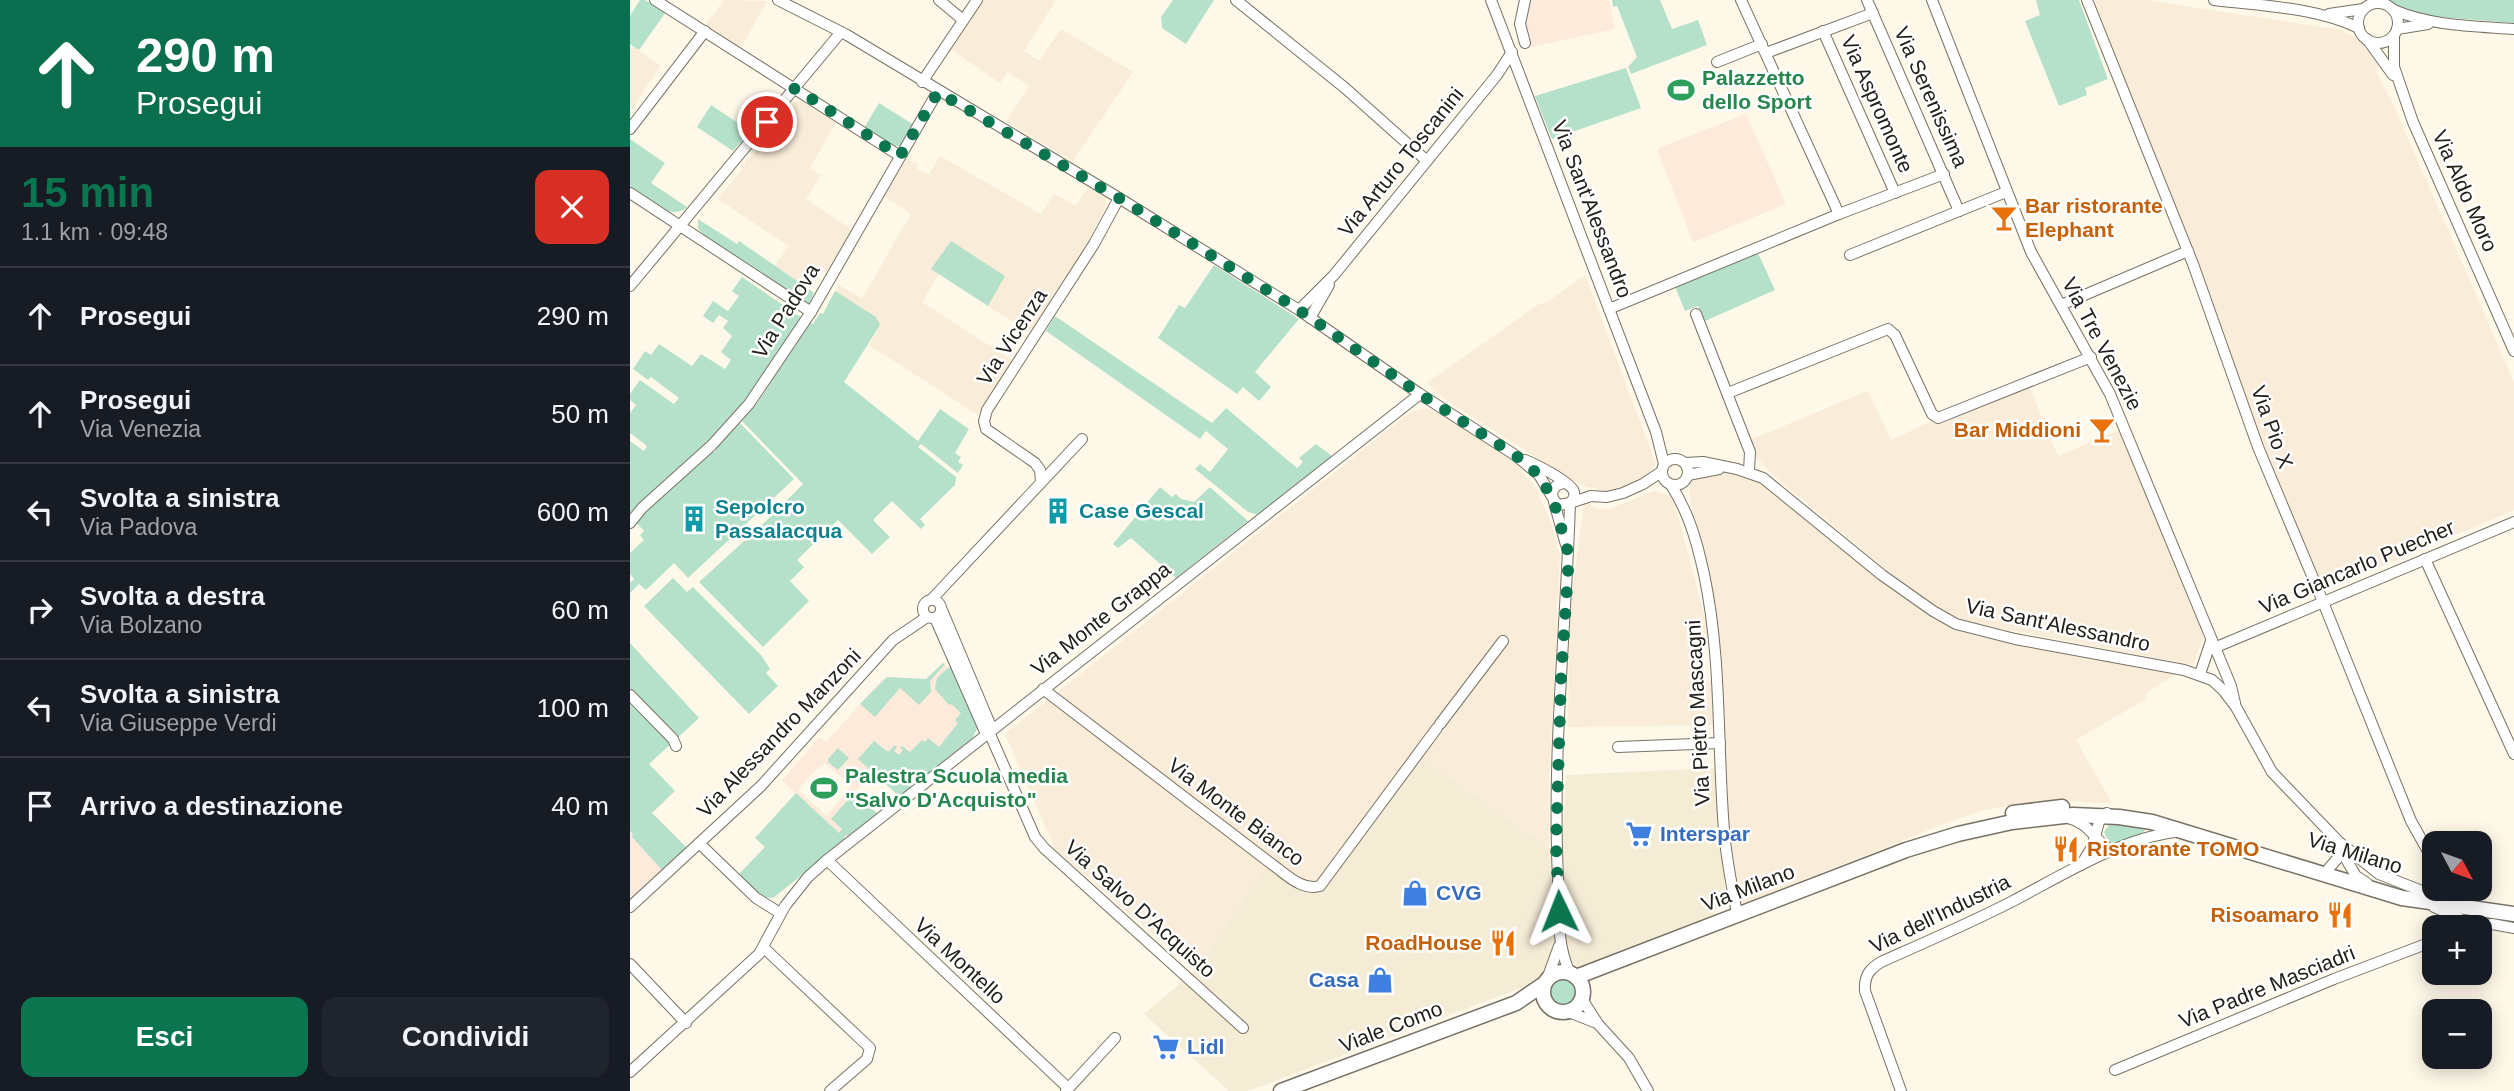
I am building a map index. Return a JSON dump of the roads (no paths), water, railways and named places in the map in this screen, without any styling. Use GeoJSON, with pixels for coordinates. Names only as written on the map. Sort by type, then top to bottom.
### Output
{"type":"FeatureCollection","features":[{"type":"Feature","properties":{"kind":"main road","name":"Via Milano"},"geometry":{"type":"LineString","coordinates":[[1573,975],[1606,967],[1963,826],[2021,811],[2080,806],[2144,816],[2422,893]]}},
{"type":"Feature","properties":{"kind":"main road","name":"Via Milano"},"geometry":{"type":"LineString","coordinates":[[1906,850],[1981,828],[2057,816],[2144,816],[2181,831],[2409,899],[2494,911]]}},
{"type":"Feature","properties":{"kind":"main road","name":"Via Milano"},"geometry":{"type":"LineString","coordinates":[[2451,901],[2494,911]]}},
{"type":"Feature","properties":{"kind":"main road"},"geometry":{"type":"LineString","coordinates":[[2494,911],[2514,914]]}},
{"type":"Feature","properties":{"kind":"main road"},"geometry":{"type":"LineString","coordinates":[[1516,1003],[1549,1008],[1555,1012],[1569,1012],[1575,1009],[1606,967]]}},
{"type":"Feature","properties":{"kind":"main road"},"geometry":{"type":"LineString","coordinates":[[1549,1008],[1542,993],[1546,981],[1562,972],[1573,975],[1581,983],[1583,999]]}},
{"type":"Feature","properties":{"kind":"main road","name":"Viale Como"},"geometry":{"type":"LineString","coordinates":[[1281,1091],[1516,1003],[1546,981]]}},
{"type":"Feature","properties":{"kind":"street"},"geometry":{"type":"LineString","coordinates":[[655,0],[900,156]]}},
{"type":"Feature","properties":{"kind":"street"},"geometry":{"type":"LineString","coordinates":[[778,0],[841,32],[1119,198],[1299,310],[1420,394],[1515,455],[1539,475],[1553,499],[1569,556]]}},
{"type":"Feature","properties":{"kind":"street"},"geometry":{"type":"LineString","coordinates":[[939,0],[963,20]]}},
{"type":"Feature","properties":{"kind":"street"},"geometry":{"type":"LineString","coordinates":[[922,82],[977,0]]}},
{"type":"Feature","properties":{"kind":"street"},"geometry":{"type":"LineString","coordinates":[[1236,0],[1337,81],[1427,161]]}},
{"type":"Feature","properties":{"kind":"street","name":"Via Sant'Alessandro"},"geometry":{"type":"LineString","coordinates":[[1491,0],[1656,432],[1665,475],[1678,485],[1686,478],[1720,468],[1737,469]]}},
{"type":"Feature","properties":{"kind":"street"},"geometry":{"type":"LineString","coordinates":[[1525,0],[1520,24],[1525,43]]}},
{"type":"Feature","properties":{"kind":"street"},"geometry":{"type":"LineString","coordinates":[[1741,0],[1839,214]]}},
{"type":"Feature","properties":{"kind":"street","name":"Via Serenissima"},"geometry":{"type":"LineString","coordinates":[[1867,0],[1959,211]]}},
{"type":"Feature","properties":{"kind":"street","name":"Via Tre Venezie"},"geometry":{"type":"LineString","coordinates":[[1931,0],[2035,261],[2110,394],[2221,661],[2236,707]]}},
{"type":"Feature","properties":{"kind":"street","name":"Via Pio X"},"geometry":{"type":"LineString","coordinates":[[2087,0],[2188,251],[2258,447],[2411,821],[2422,841]]}},
{"type":"Feature","properties":{"kind":"street"},"geometry":{"type":"LineString","coordinates":[[2214,0],[2337,19],[2359,28],[2367,39],[2380,43],[2395,32],[2442,23]]}},
{"type":"Feature","properties":{"kind":"street"},"geometry":{"type":"LineString","coordinates":[[2311,13],[2338,14],[2363,9],[2375,3],[2442,23],[2514,29]]}},
{"type":"Feature","properties":{"kind":"street"},"geometry":{"type":"LineString","coordinates":[[2359,28],[2363,9]]}},
{"type":"Feature","properties":{"kind":"street"},"geometry":{"type":"LineString","coordinates":[[2394,10],[2398,22],[2395,32]]}},
{"type":"Feature","properties":{"kind":"street"},"geometry":{"type":"LineString","coordinates":[[1717,62],[1823,31],[1873,13]]}},
{"type":"Feature","properties":{"kind":"street"},"geometry":{"type":"LineString","coordinates":[[630,129],[705,31]]}},
{"type":"Feature","properties":{"kind":"street","name":"Via Aspromonte"},"geometry":{"type":"LineString","coordinates":[[1823,31],[1895,193]]}},
{"type":"Feature","properties":{"kind":"street"},"geometry":{"type":"LineString","coordinates":[[630,286],[841,32]]}},
{"type":"Feature","properties":{"kind":"street","name":"Via Aldo Moro"},"geometry":{"type":"LineString","coordinates":[[2395,32],[2393,63],[2413,122],[2514,351]]}},
{"type":"Feature","properties":{"kind":"street","name":"Via Aldo Moro"},"geometry":{"type":"LineString","coordinates":[[2367,39],[2399,84]]}},
{"type":"Feature","properties":{"kind":"street","name":"Via Arturo Toscanini"},"geometry":{"type":"LineString","coordinates":[[1335,275],[1497,75],[1511,52]]}},
{"type":"Feature","properties":{"kind":"street","name":"Via Arturo Toscanini"},"geometry":{"type":"LineString","coordinates":[[1497,75],[1517,66]]}},
{"type":"Feature","properties":{"kind":"street","name":"Via Padova"},"geometry":{"type":"LineString","coordinates":[[630,523],[735,422],[750,404],[811,312],[938,92]]}},
{"type":"Feature","properties":{"kind":"street"},"geometry":{"type":"LineString","coordinates":[[1609,309],[1839,214],[1944,174]]}},
{"type":"Feature","properties":{"kind":"street"},"geometry":{"type":"LineString","coordinates":[[1850,255],[2007,192]]}},
{"type":"Feature","properties":{"kind":"street"},"geometry":{"type":"LineString","coordinates":[[630,193],[811,312]]}},
{"type":"Feature","properties":{"kind":"street","name":"Via Vicenza"},"geometry":{"type":"LineString","coordinates":[[1041,482],[1040,470],[1035,463],[986,429],[984,421],[987,410],[1094,244],[1119,198]]}},
{"type":"Feature","properties":{"kind":"street"},"geometry":{"type":"LineString","coordinates":[[2061,305],[2188,251]]}},
{"type":"Feature","properties":{"kind":"street"},"geometry":{"type":"LineString","coordinates":[[1299,310],[1335,275]]}},
{"type":"Feature","properties":{"kind":"street"},"geometry":{"type":"LineString","coordinates":[[1310,318],[1335,275]]}},
{"type":"Feature","properties":{"kind":"street"},"geometry":{"type":"LineString","coordinates":[[1696,314],[1750,452],[1749,471]]}},
{"type":"Feature","properties":{"kind":"street"},"geometry":{"type":"LineString","coordinates":[[1728,394],[1888,329],[1894,333],[1932,414],[1938,418],[2091,357]]}},
{"type":"Feature","properties":{"kind":"street","name":"Via Monte Grappa"},"geometry":{"type":"LineString","coordinates":[[777,911],[791,890],[827,860],[1420,394]]}},
{"type":"Feature","properties":{"kind":"street","name":"Via Sant'Alessandro"},"geometry":{"type":"LineString","coordinates":[[1656,432],[1681,461],[1703,462],[1749,471],[1771,484],[1892,583],[1956,624],[1995,635],[2203,676]]}},
{"type":"Feature","properties":{"kind":"street","name":"Via Alessandro Manzoni"},"geometry":{"type":"LineString","coordinates":[[630,907],[761,786],[893,640],[935,609],[947,584],[1082,439]]}},
{"type":"Feature","properties":{"kind":"street"},"geometry":{"type":"LineString","coordinates":[[1515,455],[1541,466],[1591,496]]}},
{"type":"Feature","properties":{"kind":"street"},"geometry":{"type":"LineString","coordinates":[[1553,499],[1565,506],[1591,496],[1615,496],[1665,475],[1670,460],[1681,461]]}},
{"type":"Feature","properties":{"kind":"street","name":"Via Pietro Mascagni"},"geometry":{"type":"LineString","coordinates":[[1681,461],[1686,478],[1687,513]]}},
{"type":"Feature","properties":{"kind":"street","name":"Via Pietro Mascagni"},"geometry":{"type":"LineString","coordinates":[[1665,475],[1687,513],[1699,554],[1715,634],[1724,838],[1737,914]]}},
{"type":"Feature","properties":{"kind":"street"},"geometry":{"type":"LineString","coordinates":[[1553,499],[1553,489],[1558,484],[1568,484]]}},
{"type":"Feature","properties":{"kind":"street"},"geometry":{"type":"LineString","coordinates":[[1568,484],[1574,498],[1570,503],[1556,845],[1560,939],[1564,958],[1573,975]]}},
{"type":"Feature","properties":{"kind":"street","name":"Via Giancarlo Puecher"},"geometry":{"type":"LineString","coordinates":[[2213,644],[2322,603],[2514,522]]}},
{"type":"Feature","properties":{"kind":"street"},"geometry":{"type":"LineString","coordinates":[[2425,559],[2514,754]]}},
{"type":"Feature","properties":{"kind":"street","name":"Via Salvo D'Acquisto"},"geometry":{"type":"LineString","coordinates":[[935,609],[1035,836],[1044,848],[1243,1028]]}},
{"type":"Feature","properties":{"kind":"street","name":"Via Monte Bianco"},"geometry":{"type":"LineString","coordinates":[[1043,689],[1273,865],[1303,886],[1312,888],[1320,886],[1503,641]]}},
{"type":"Feature","properties":{"kind":"street"},"geometry":{"type":"LineString","coordinates":[[2203,676],[2213,644]]}},
{"type":"Feature","properties":{"kind":"street"},"geometry":{"type":"LineString","coordinates":[[2203,676],[2216,673],[2221,661]]}},
{"type":"Feature","properties":{"kind":"street"},"geometry":{"type":"LineString","coordinates":[[2203,676],[2219,687],[2236,707],[2272,772],[2339,846],[2356,876],[2364,883],[2409,899],[2422,899]]}},
{"type":"Feature","properties":{"kind":"street"},"geometry":{"type":"LineString","coordinates":[[630,695],[673,739],[676,746]]}},
{"type":"Feature","properties":{"kind":"street"},"geometry":{"type":"LineString","coordinates":[[1618,747],[1720,743]]}},
{"type":"Feature","properties":{"kind":"street"},"geometry":{"type":"LineString","coordinates":[[2057,816],[2081,822],[2106,848],[2113,851]]}},
{"type":"Feature","properties":{"kind":"street"},"geometry":{"type":"LineString","coordinates":[[2081,866],[2103,816]]}},
{"type":"Feature","properties":{"kind":"street"},"geometry":{"type":"LineString","coordinates":[[2141,840],[2144,816]]}},
{"type":"Feature","properties":{"kind":"street"},"geometry":{"type":"LineString","coordinates":[[2081,866],[2141,840],[2181,831]]}},
{"type":"Feature","properties":{"kind":"street"},"geometry":{"type":"LineString","coordinates":[[630,1072],[686,1023],[766,944],[768,930],[777,911],[756,898],[699,843]]}},
{"type":"Feature","properties":{"kind":"street"},"geometry":{"type":"LineString","coordinates":[[2329,868],[2337,859],[2339,846]]}},
{"type":"Feature","properties":{"kind":"street"},"geometry":{"type":"LineString","coordinates":[[2339,846],[2379,874],[2422,890]]}},
{"type":"Feature","properties":{"kind":"street","name":"Via Montello"},"geometry":{"type":"LineString","coordinates":[[827,860],[1067,1090]]}},
{"type":"Feature","properties":{"kind":"street","name":"Via dell'Industria"},"geometry":{"type":"LineString","coordinates":[[1901,1091],[1866,995],[1864,982],[1867,974],[1883,961],[2081,866]]}},
{"type":"Feature","properties":{"kind":"street"},"geometry":{"type":"LineString","coordinates":[[2448,901],[2460,915]]}},
{"type":"Feature","properties":{"kind":"street"},"geometry":{"type":"LineString","coordinates":[[2492,924],[2514,928]]}},
{"type":"Feature","properties":{"kind":"street"},"geometry":{"type":"LineString","coordinates":[[1546,981],[1555,962],[1560,939]]}},
{"type":"Feature","properties":{"kind":"street"},"geometry":{"type":"LineString","coordinates":[[766,944],[870,1048],[867,1059],[830,1091]]}},
{"type":"Feature","properties":{"kind":"street","name":"Via Padre Masciadri"},"geometry":{"type":"LineString","coordinates":[[2115,1070],[2422,946]]}},
{"type":"Feature","properties":{"kind":"street"},"geometry":{"type":"LineString","coordinates":[[630,964],[686,1023]]}},
{"type":"Feature","properties":{"kind":"street"},"geometry":{"type":"LineString","coordinates":[[1583,999],[1598,1024],[1629,1058],[1648,1091]]}},
{"type":"Feature","properties":{"kind":"street"},"geometry":{"type":"LineString","coordinates":[[1569,1012],[1598,1024]]}},
{"type":"Feature","properties":{"kind":"street"},"geometry":{"type":"LineString","coordinates":[[1067,1090],[1115,1038]]}},
{"type":"Feature","properties":{"kind":"place","name":"Palazzetto dello Sport"},"geometry":{"type":"Point","coordinates":[1681,90]}},
{"type":"Feature","properties":{"kind":"place","name":"Bar ristorante Elephant"},"geometry":{"type":"Point","coordinates":[2004,218]}},
{"type":"Feature","properties":{"kind":"place","name":"Bar Middioni"},"geometry":{"type":"Point","coordinates":[2102,430]}},
{"type":"Feature","properties":{"kind":"place","name":"Case Gescal"},"geometry":{"type":"Point","coordinates":[1058,511]}},
{"type":"Feature","properties":{"kind":"place","name":"Sepolcro Passalacqua"},"geometry":{"type":"Point","coordinates":[694,519]}},
{"type":"Feature","properties":{"kind":"place","name":"Palestra Scuola media \"Salvo D'Acquisto\""},"geometry":{"type":"Point","coordinates":[824,788]}},
{"type":"Feature","properties":{"kind":"place","name":"Interspar"},"geometry":{"type":"Point","coordinates":[1639,834]}},
{"type":"Feature","properties":{"kind":"place","name":"Ristorante TOMO"},"geometry":{"type":"Point","coordinates":[2066,849]}},
{"type":"Feature","properties":{"kind":"place","name":"CVG"},"geometry":{"type":"Point","coordinates":[1415,893]}},
{"type":"Feature","properties":{"kind":"place","name":"Risoamaro"},"geometry":{"type":"Point","coordinates":[2340,915]}},
{"type":"Feature","properties":{"kind":"place","name":"RoadHouse"},"geometry":{"type":"Point","coordinates":[1503,943]}},
{"type":"Feature","properties":{"kind":"place","name":"Casa"},"geometry":{"type":"Point","coordinates":[1380,980]}},
{"type":"Feature","properties":{"kind":"place","name":"Lidl"},"geometry":{"type":"Point","coordinates":[1166,1047]}}]}
